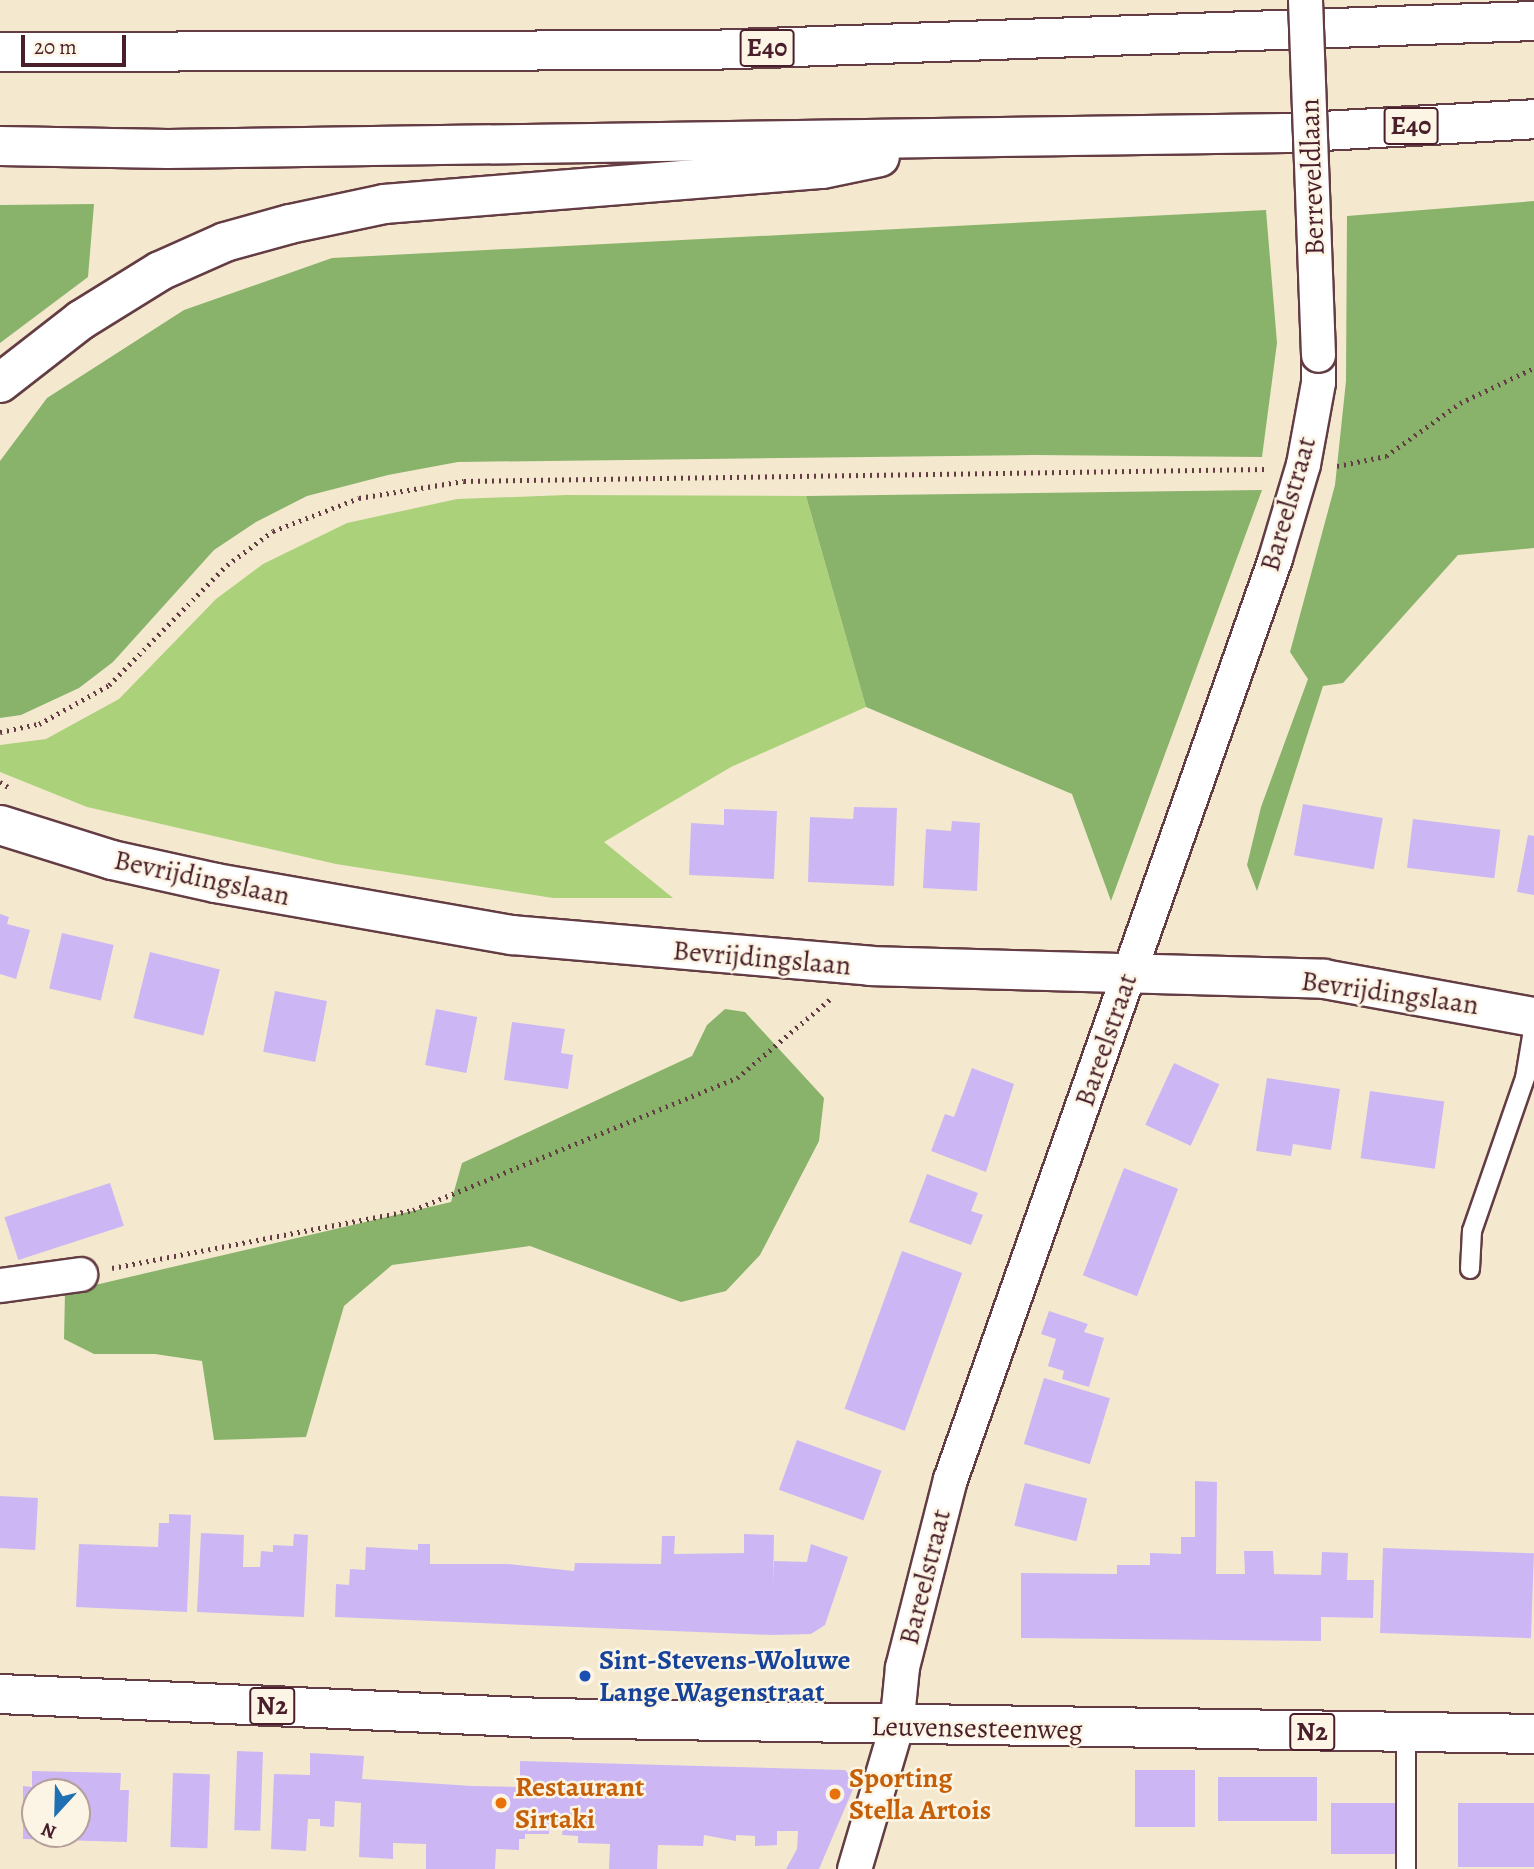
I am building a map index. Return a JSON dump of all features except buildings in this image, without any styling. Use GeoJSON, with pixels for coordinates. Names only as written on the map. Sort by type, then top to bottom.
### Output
{"type":"FeatureCollection","features":[{"type":"Feature","properties":{"kind":"main road","name":"E40"},"geometry":{"type":"LineString","coordinates":[[0,52],[708,50],[1534,21]]}},
{"type":"Feature","properties":{"kind":"main road","name":"E40"},"geometry":{"type":"LineString","coordinates":[[0,146],[168,149],[1287,134],[1534,119]]}},
{"type":"Feature","properties":{"kind":"main road"},"geometry":{"type":"LineString","coordinates":[[0,383],[81,320],[160,271],[225,242],[289,224],[384,204],[473,194],[823,169],[968,139]]}},
{"type":"Feature","properties":{"kind":"main road","name":"Bevrijdingslaan"},"geometry":{"type":"LineString","coordinates":[[0,825],[112,860],[216,883],[499,933],[870,966],[1324,979],[1534,1017]]}},
{"type":"Feature","properties":{"kind":"main road","name":"Leuvensesteenweg"},"geometry":{"type":"LineString","coordinates":[[0,1695],[543,1718],[896,1727],[1534,1734]]}},
{"type":"Feature","properties":{"kind":"street","name":"Berreveldlaan"},"geometry":{"type":"LineString","coordinates":[[1305,0],[1318,355]]}},
{"type":"Feature","properties":{"kind":"street","name":"Bareelstraat"},"geometry":{"type":"LineString","coordinates":[[854,1869],[896,1727],[902,1667],[950,1479],[1130,972],[1302,468],[1318,382],[1318,355]]}},
{"type":"Feature","properties":{"kind":"street"},"geometry":{"type":"LineString","coordinates":[[0,1285],[80,1274]]}},
{"type":"Feature","properties":{"kind":"lane"},"geometry":{"type":"LineString","coordinates":[[1470,1269],[1472,1231],[1525,1078],[1534,1024]]}},
{"type":"Feature","properties":{"kind":"lane"},"geometry":{"type":"LineString","coordinates":[[1406,1733],[1406,1869]]}},
{"type":"Feature","properties":{"kind":"path"},"geometry":{"type":"LineString","coordinates":[[1329,467],[1387,456],[1460,403],[1534,368]]}},
{"type":"Feature","properties":{"kind":"path"},"geometry":{"type":"LineString","coordinates":[[0,732],[39,724],[109,685],[227,565],[273,531],[359,498],[464,481],[1280,469]]}},
{"type":"Feature","properties":{"kind":"path"},"geometry":{"type":"LineString","coordinates":[[0,782],[21,793]]}},
{"type":"Feature","properties":{"kind":"path"},"geometry":{"type":"LineString","coordinates":[[80,1274],[413,1210],[737,1078],[870,966]]}},
{"type":"Feature","properties":{"kind":"green space"},"geometry":{"type":"Polygon","coordinates":[[[1534,201],[1534,548],[1458,555],[1343,683],[1323,686],[1257,891],[1247,865],[1261,807],[1308,679],[1290,652],[1335,485],[1346,381],[1347,216],[1534,201]]]}},
{"type":"Feature","properties":{"kind":"green space"},"geometry":{"type":"Polygon","coordinates":[[[94,204],[88,277],[0,343],[0,205],[94,204]]]}},
{"type":"Feature","properties":{"kind":"green space"},"geometry":{"type":"Polygon","coordinates":[[[1266,210],[1277,343],[1262,457],[1034,455],[458,462],[388,475],[307,496],[256,522],[214,550],[113,662],[79,688],[21,715],[0,718],[0,461],[47,398],[184,310],[332,258],[1266,210]]]}},
{"type":"Feature","properties":{"kind":"green space"},"geometry":{"type":"Polygon","coordinates":[[[1262,490],[1111,901],[1072,794],[866,707],[806,496],[1262,490]]]}},
{"type":"Feature","properties":{"kind":"green space"},"geometry":{"type":"Polygon","coordinates":[[[566,495],[806,496],[866,707],[731,767],[604,842],[673,898],[553,898],[336,864],[87,807],[0,772],[0,745],[46,739],[119,699],[216,599],[263,564],[347,523],[457,499],[566,495]]]}},
{"type":"Feature","properties":{"kind":"green space"},"geometry":{"type":"Polygon","coordinates":[[[725,1009],[745,1012],[824,1098],[819,1141],[760,1255],[726,1291],[681,1302],[530,1246],[392,1265],[344,1306],[306,1437],[214,1440],[202,1361],[155,1354],[94,1354],[64,1339],[65,1292],[451,1202],[462,1163],[692,1056],[707,1025],[725,1009]]]}},
{"type":"Feature","properties":{"kind":"place","name":"Sint-Stevens-Woluwe Lange Wagenstraat"},"geometry":{"type":"Point","coordinates":[585,1676]}},
{"type":"Feature","properties":{"kind":"place","name":"Sporting Stella Artois"},"geometry":{"type":"Point","coordinates":[835,1794]}},
{"type":"Feature","properties":{"kind":"place","name":"Restaurant Sirtaki"},"geometry":{"type":"Point","coordinates":[501,1803]}}]}
